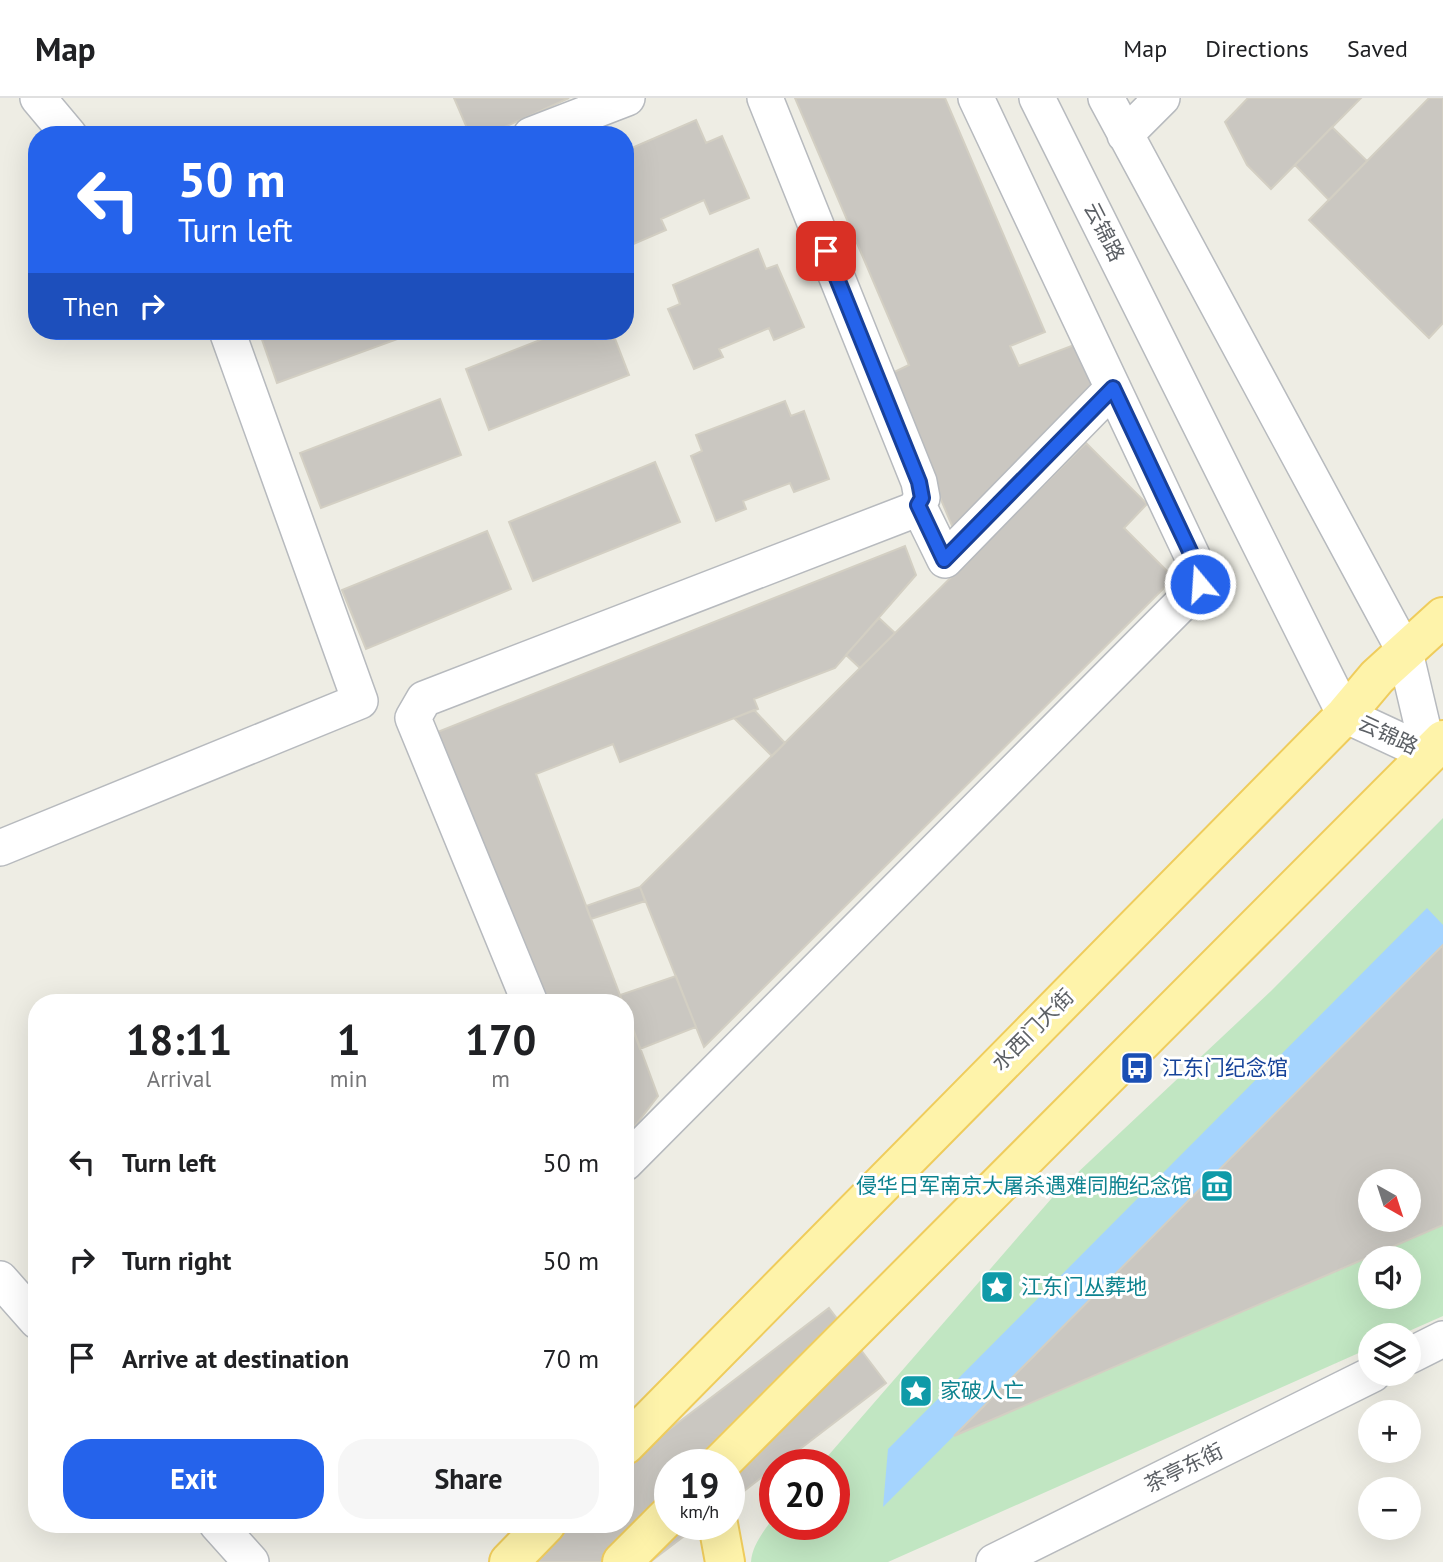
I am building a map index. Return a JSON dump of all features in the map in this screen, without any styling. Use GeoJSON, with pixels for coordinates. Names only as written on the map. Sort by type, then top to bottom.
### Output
{"type":"FeatureCollection","features":[{"type":"Feature","properties":{"kind":"main road","name":"水西门大街"},"geometry":{"type":"LineString","coordinates":[[634,1436],[1345,715],[1377,677],[1443,617]]}},
{"type":"Feature","properties":{"kind":"main road"},"geometry":{"type":"LineString","coordinates":[[736,1449],[1436,747]]}},
{"type":"Feature","properties":{"kind":"main road"},"geometry":{"type":"LineString","coordinates":[[622,1562],[654,1530]]}},
{"type":"Feature","properties":{"kind":"main road"},"geometry":{"type":"LineString","coordinates":[[509,1562],[537,1533]]}},
{"type":"Feature","properties":{"kind":"main road"},"geometry":{"type":"LineString","coordinates":[[721,1540],[725,1562]]}},
{"type":"Feature","properties":{"kind":"street"},"geometry":{"type":"LineString","coordinates":[[38,98],[61,126]]}},
{"type":"Feature","properties":{"kind":"street"},"geometry":{"type":"LineString","coordinates":[[555,126],[628,98]]}},
{"type":"Feature","properties":{"kind":"street"},"geometry":{"type":"LineString","coordinates":[[526,994],[413,718],[424,699],[914,510],[922,498],[919,482],[765,98]]}},
{"type":"Feature","properties":{"kind":"street"},"geometry":{"type":"LineString","coordinates":[[634,1154],[1200,584],[1196,564],[976,98]]}},
{"type":"Feature","properties":{"kind":"street","name":"云锦路"},"geometry":{"type":"LineString","coordinates":[[1037,98],[1345,715],[1436,747]]}},
{"type":"Feature","properties":{"kind":"street","name":"云锦路"},"geometry":{"type":"LineString","coordinates":[[1105,98],[1405,652],[1436,747]]}},
{"type":"Feature","properties":{"kind":"street"},"geometry":{"type":"LineString","coordinates":[[1125,135],[1162,98]]}},
{"type":"Feature","properties":{"kind":"street"},"geometry":{"type":"LineString","coordinates":[[0,848],[360,701],[230,340]]}},
{"type":"Feature","properties":{"kind":"street"},"geometry":{"type":"LineString","coordinates":[[918,505],[944,560],[1113,388]]}},
{"type":"Feature","properties":{"kind":"street"},"geometry":{"type":"LineString","coordinates":[[0,1279],[28,1311]]}},
{"type":"Feature","properties":{"kind":"street"},"geometry":{"type":"LineString","coordinates":[[1421,1350],[1443,1339]]}},
{"type":"Feature","properties":{"kind":"street","name":"茶亭东街"},"geometry":{"type":"LineString","coordinates":[[994,1562],[1358,1381]]}},
{"type":"Feature","properties":{"kind":"street"},"geometry":{"type":"LineString","coordinates":[[225,1533],[250,1562]]}},
{"type":"Feature","properties":{"kind":"green space","name":"侵华日军南京大屠杀遇难同胞纪念馆"},"geometry":{"type":"Polygon","coordinates":[[[1443,818],[1443,1316],[1421,1326],[1421,1323],[1358,1323],[1358,1353],[888,1562],[751,1562],[759,1538],[850,1540],[850,1449],[834,1449],[1058,1191],[1271,991],[1443,818]]]}},
{"type":"Feature","properties":{"kind":"water"},"geometry":{"type":"Polygon","coordinates":[[[1427,908],[1443,925],[1443,945],[883,1507],[888,1449],[1427,908]]]}},
{"type":"Feature","properties":{"kind":"building"},"geometry":{"type":"Polygon","coordinates":[[[454,98],[569,98],[507,126],[466,126],[454,98]]]}},
{"type":"Feature","properties":{"kind":"building"},"geometry":{"type":"Polygon","coordinates":[[[795,98],[945,98],[1045,332],[1010,346],[1019,366],[1082,342],[1101,385],[956,535],[888,375],[909,365],[795,98]]]}},
{"type":"Feature","properties":{"kind":"building"},"geometry":{"type":"Polygon","coordinates":[[[1248,98],[1361,98],[1271,189],[1247,165],[1225,122],[1248,98]]]}},
{"type":"Feature","properties":{"kind":"building"},"geometry":{"type":"Polygon","coordinates":[[[1429,98],[1443,98],[1443,323],[1429,338],[1309,220],[1429,98]]]}},
{"type":"Feature","properties":{"kind":"building"},"geometry":{"type":"Polygon","coordinates":[[[696,120],[706,143],[722,136],[749,198],[710,214],[704,200],[661,219],[666,230],[634,244],[634,147],[696,120]]]}},
{"type":"Feature","properties":{"kind":"building"},"geometry":{"type":"Polygon","coordinates":[[[1332,127],[1367,161],[1329,200],[1295,165],[1332,127]]]}},
{"type":"Feature","properties":{"kind":"building"},"geometry":{"type":"Polygon","coordinates":[[[758,249],[766,269],[777,265],[804,327],[774,340],[769,328],[719,349],[723,357],[694,369],[668,309],[680,304],[673,285],[758,249]]]}},
{"type":"Feature","properties":{"kind":"building"},"geometry":{"type":"Polygon","coordinates":[[[262,340],[395,340],[277,383],[262,340]]]}},
{"type":"Feature","properties":{"kind":"building"},"geometry":{"type":"Polygon","coordinates":[[[540,340],[615,340],[629,375],[489,430],[466,369],[540,340]]]}},
{"type":"Feature","properties":{"kind":"building"},"geometry":{"type":"Polygon","coordinates":[[[440,399],[461,455],[321,508],[300,453],[440,399]]]}},
{"type":"Feature","properties":{"kind":"building"},"geometry":{"type":"Polygon","coordinates":[[[785,401],[791,416],[804,411],[829,479],[794,492],[790,483],[743,501],[746,509],[716,521],[691,456],[702,451],[696,435],[785,401]]]}},
{"type":"Feature","properties":{"kind":"building"},"geometry":{"type":"Polygon","coordinates":[[[1086,443],[1147,504],[1124,528],[1174,578],[704,1047],[640,887],[1086,443]]]}},
{"type":"Feature","properties":{"kind":"building"},"geometry":{"type":"Polygon","coordinates":[[[655,462],[680,522],[533,581],[509,522],[655,462]]]}},
{"type":"Feature","properties":{"kind":"building"},"geometry":{"type":"Polygon","coordinates":[[[487,531],[511,589],[366,649],[342,590],[487,531]]]}},
{"type":"Feature","properties":{"kind":"building"},"geometry":{"type":"Polygon","coordinates":[[[905,546],[916,575],[835,668],[754,699],[758,709],[620,762],[613,744],[536,774],[620,994],[538,994],[435,733],[905,546]]]}},
{"type":"Feature","properties":{"kind":"building"},"geometry":{"type":"Polygon","coordinates":[[[879,618],[895,633],[860,668],[846,655],[879,618]]]}},
{"type":"Feature","properties":{"kind":"building"},"geometry":{"type":"Polygon","coordinates":[[[754,710],[785,743],[772,756],[734,718],[754,710]]]}},
{"type":"Feature","properties":{"kind":"building"},"geometry":{"type":"Polygon","coordinates":[[[640,887],[645,901],[591,919],[586,906],[640,887]]]}},
{"type":"Feature","properties":{"kind":"building"},"geometry":{"type":"Polygon","coordinates":[[[1443,945],[1443,1225],[1394,1246],[1358,1246],[1358,1262],[954,1436],[1443,945]]]}},
{"type":"Feature","properties":{"kind":"building"},"geometry":{"type":"Polygon","coordinates":[[[676,976],[696,1027],[640,1049],[634,1033],[634,994],[623,994],[676,976]]]}},
{"type":"Feature","properties":{"kind":"building"},"geometry":{"type":"Polygon","coordinates":[[[634,1031],[658,1096],[634,1127],[634,1031]]]}},
{"type":"Feature","properties":{"kind":"building"},"geometry":{"type":"Polygon","coordinates":[[[829,1308],[886,1383],[800,1449],[759,1449],[759,1479],[745,1490],[745,1449],[654,1449],[654,1540],[679,1540],[650,1562],[494,1562],[532,1533],[634,1533],[634,1456],[829,1308]]]}},
{"type":"Feature","properties":{"kind":"place","name":"江东门纪念馆"},"geometry":{"type":"Point","coordinates":[1137,1068]}},
{"type":"Feature","properties":{"kind":"place","name":"侵华日军南京大屠杀遇难同胞纪念馆"},"geometry":{"type":"Point","coordinates":[1217,1186]}},
{"type":"Feature","properties":{"kind":"place","name":"江东门丛葬地"},"geometry":{"type":"Point","coordinates":[997,1287]}},
{"type":"Feature","properties":{"kind":"place","name":"家破人亡"},"geometry":{"type":"Point","coordinates":[916,1391]}},
{"type":"Feature","properties":{"kind":"route"},"geometry":{"type":"LineString","coordinates":[[826,251],[919,482],[922,498],[918,505],[944,560],[1113,388],[1196,564],[1200,584]]}}]}
